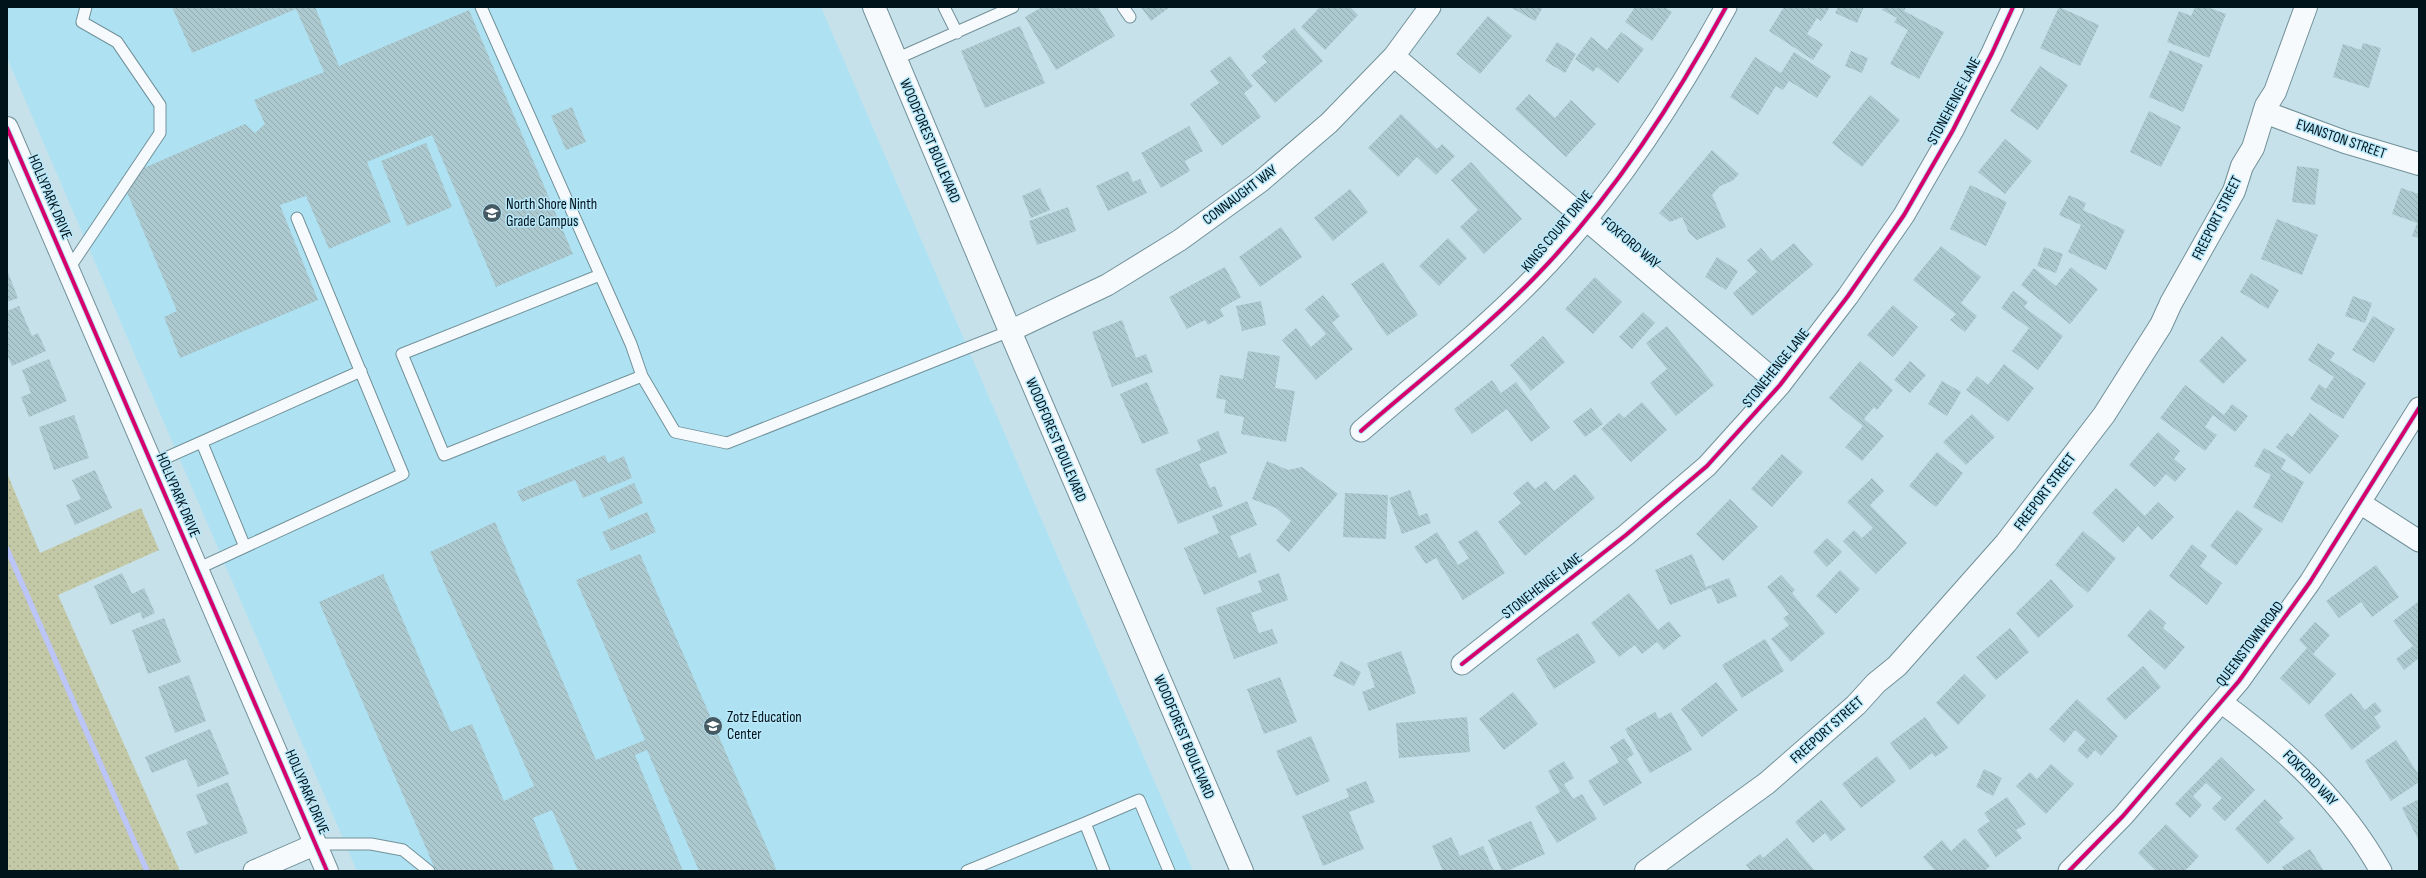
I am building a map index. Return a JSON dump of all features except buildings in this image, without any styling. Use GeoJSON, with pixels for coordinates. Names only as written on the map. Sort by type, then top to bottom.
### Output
{"type":"FeatureCollection","features":[{"type":"Feature","properties":{"kind":"main road","name":"WOODFOREST BOULEVARD"},"geometry":{"type":"LineString","coordinates":[[874,7],[1010,331],[1242,871]]}},
{"type":"Feature","properties":{"kind":"main road","name":"FREEPORT STREET"},"geometry":{"type":"LineString","coordinates":[[1646,871],[1745,802],[1856,705],[1876,683],[1897,666],[1934,627],[2006,543],[2104,415],[2160,325],[2228,202],[2242,166],[2253,148],[2264,112],[2275,92],[2306,7]]}},
{"type":"Feature","properties":{"kind":"main road","name":"EVANSTON STREET"},"geometry":{"type":"LineString","coordinates":[[2264,112],[2345,142],[2419,164]]}},
{"type":"Feature","properties":{"kind":"main road","name":"HOLLYPARK DRIVE"},"geometry":{"type":"LineString","coordinates":[[7,128],[12,151],[68,270],[327,871]]}},
{"type":"Feature","properties":{"kind":"street","name":"CONNAUGHT WAY"},"geometry":{"type":"LineString","coordinates":[[1010,331],[1107,285],[1180,240],[1260,182],[1323,128],[1394,56],[1430,7]]}},
{"type":"Feature","properties":{"kind":"street","name":"KINGS COURT DRIVE"},"geometry":{"type":"LineString","coordinates":[[1361,431],[1483,326],[1538,275],[1586,219],[1644,142],[1693,68],[1726,7]]}},
{"type":"Feature","properties":{"kind":"street","name":"STONEHENGE LANE"},"geometry":{"type":"LineString","coordinates":[[1462,664],[1626,535],[1707,466],[1780,385],[1848,296],[1904,215],[1953,130],[1992,53],[2013,7]]}},
{"type":"Feature","properties":{"kind":"street","name":"FOXFORD WAY"},"geometry":{"type":"LineString","coordinates":[[1394,56],[1780,385]]}},
{"type":"Feature","properties":{"kind":"street","name":"QUEENSTOWN ROAD"},"geometry":{"type":"LineString","coordinates":[[2069,871],[2123,816],[2221,702],[2283,622],[2360,504],[2419,408]]}},
{"type":"Feature","properties":{"kind":"street"},"geometry":{"type":"LineString","coordinates":[[2360,504],[2419,541]]}},
{"type":"Feature","properties":{"kind":"street","name":"FOXFORD WAY"},"geometry":{"type":"LineString","coordinates":[[2221,702],[2288,754],[2306,771],[2340,809],[2381,871]]}},
{"type":"Feature","properties":{"kind":"street"},"geometry":{"type":"LineString","coordinates":[[254,871],[316,844]]}},
{"type":"Feature","properties":{"kind":"lane"},"geometry":{"type":"LineString","coordinates":[[68,270],[160,133],[160,105],[117,42],[82,22],[86,7]]}},
{"type":"Feature","properties":{"kind":"lane"},"geometry":{"type":"LineString","coordinates":[[481,7],[631,344],[642,376],[675,432],[727,443],[1010,331]]}},
{"type":"Feature","properties":{"kind":"lane"},"geometry":{"type":"LineString","coordinates":[[944,7],[957,32]]}},
{"type":"Feature","properties":{"kind":"lane"},"geometry":{"type":"LineString","coordinates":[[896,58],[1013,7]]}},
{"type":"Feature","properties":{"kind":"lane"},"geometry":{"type":"LineString","coordinates":[[1123,7],[1130,16]]}},
{"type":"Feature","properties":{"kind":"lane"},"geometry":{"type":"LineString","coordinates":[[197,569],[404,474],[298,218]]}},
{"type":"Feature","properties":{"kind":"lane"},"geometry":{"type":"LineString","coordinates":[[600,275],[402,354],[444,455],[642,376]]}},
{"type":"Feature","properties":{"kind":"lane"},"geometry":{"type":"LineString","coordinates":[[152,464],[361,371]]}},
{"type":"Feature","properties":{"kind":"lane"},"geometry":{"type":"LineString","coordinates":[[202,443],[245,547]]}},
{"type":"Feature","properties":{"kind":"lane"},"geometry":{"type":"LineString","coordinates":[[966,871],[1139,800],[1169,871]]}},
{"type":"Feature","properties":{"kind":"lane"},"geometry":{"type":"LineString","coordinates":[[1085,823],[1104,871]]}},
{"type":"Feature","properties":{"kind":"lane"},"geometry":{"type":"LineString","coordinates":[[316,844],[371,844],[403,850],[428,871]]}},
{"type":"Feature","properties":{"kind":"shaded area"},"geometry":{"type":"Polygon","coordinates":[[[7,7],[821,7],[1193,871],[357,871],[7,58],[7,7]]]}},
{"type":"Feature","properties":{"kind":"green space"},"geometry":{"type":"Polygon","coordinates":[[[7,473],[40,553],[141,508],[159,550],[58,595],[180,871],[7,871],[7,473]]]}},
{"type":"Feature","properties":{"kind":"waterway"},"geometry":{"type":"LineString","coordinates":[[7,549],[147,871]]}},
{"type":"Feature","properties":{"kind":"cycle path"},"geometry":{"type":"LineString","coordinates":[[1361,431],[1495,316],[1537,275],[1591,214],[1616,181],[1663,113],[1726,7]]}},
{"type":"Feature","properties":{"kind":"cycle path"},"geometry":{"type":"LineString","coordinates":[[1462,664],[1626,535],[1707,466],[1780,385],[1848,296],[1904,215],[1953,130],[1992,53],[2013,7]]}},
{"type":"Feature","properties":{"kind":"cycle path"},"geometry":{"type":"LineString","coordinates":[[7,128],[327,871]]}},
{"type":"Feature","properties":{"kind":"cycle path"},"geometry":{"type":"LineString","coordinates":[[2069,871],[2123,816],[2239,681],[2310,582],[2419,408]]}},
{"type":"Feature","properties":{"kind":"place","name":"North Shore Ninth Grade Campus"},"geometry":{"type":"Point","coordinates":[492,213]}},
{"type":"Feature","properties":{"kind":"place","name":"Zotz Education Center"},"geometry":{"type":"Point","coordinates":[713,726]}}]}
